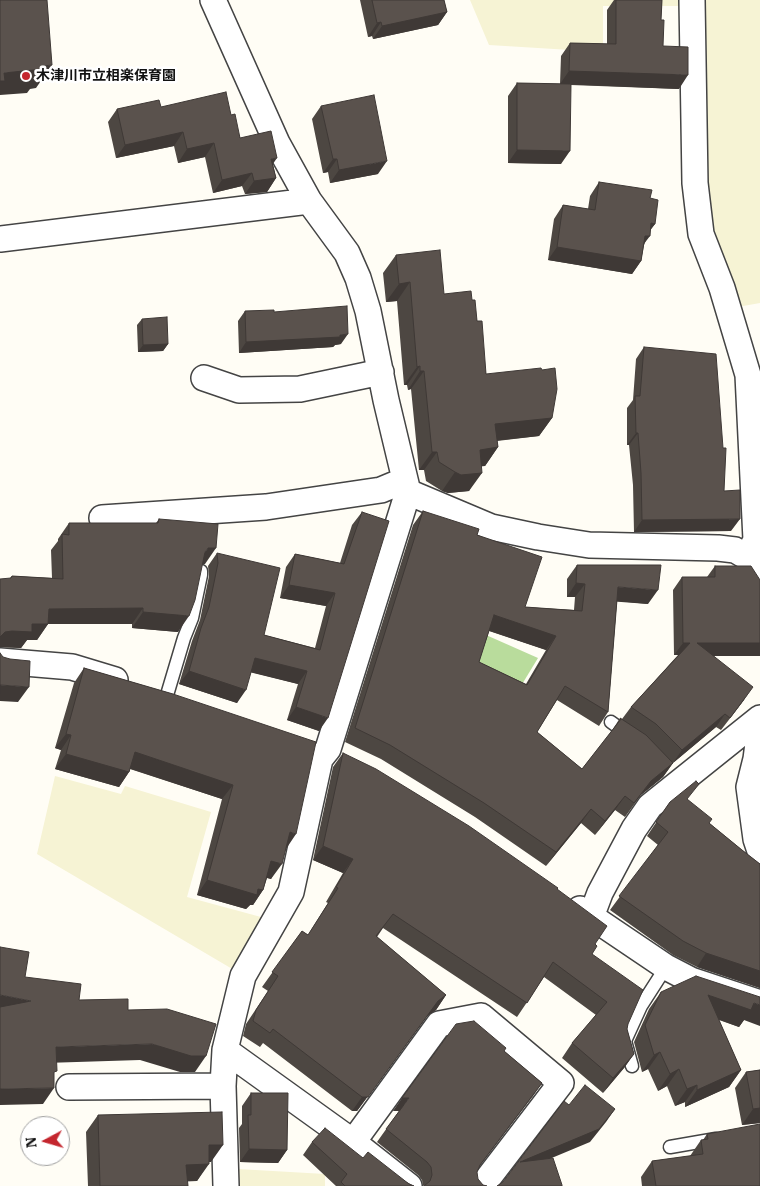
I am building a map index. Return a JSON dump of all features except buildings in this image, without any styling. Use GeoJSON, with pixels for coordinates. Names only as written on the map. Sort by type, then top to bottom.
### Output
{"type":"FeatureCollection","features":[{"type":"Feature","properties":{"kind":"street"},"geometry":{"type":"LineString","coordinates":[[213,0],[277,143],[310,201],[347,253],[358,278],[368,311],[407,486],[337,753]]}},
{"type":"Feature","properties":{"kind":"street"},"geometry":{"type":"LineString","coordinates":[[692,0],[695,183],[701,234],[722,288],[748,374],[756,573]]}},
{"type":"Feature","properties":{"kind":"street"},"geometry":{"type":"LineString","coordinates":[[0,239],[310,201]]}},
{"type":"Feature","properties":{"kind":"street"},"geometry":{"type":"LineString","coordinates":[[204,378],[238,390],[300,389],[381,372]]}},
{"type":"Feature","properties":{"kind":"street"},"geometry":{"type":"LineString","coordinates":[[102,518],[266,507],[407,486],[491,526],[538,537],[589,545],[735,550],[756,573]]}},
{"type":"Feature","properties":{"kind":"street"},"geometry":{"type":"LineString","coordinates":[[0,661],[72,668],[160,693]]}},
{"type":"Feature","properties":{"kind":"street"},"geometry":{"type":"LineString","coordinates":[[591,917],[600,893],[634,829],[650,806],[677,779],[760,718]]}},
{"type":"Feature","properties":{"kind":"street"},"geometry":{"type":"LineString","coordinates":[[760,728],[750,787],[756,839],[760,851]]}},
{"type":"Feature","properties":{"kind":"street"},"geometry":{"type":"LineString","coordinates":[[304,741],[337,753]]}},
{"type":"Feature","properties":{"kind":"street"},"geometry":{"type":"LineString","coordinates":[[226,1186],[223,1086],[226,1050],[243,976],[291,892],[320,759],[337,753]]}},
{"type":"Feature","properties":{"kind":"street"},"geometry":{"type":"LineString","coordinates":[[562,896],[666,968],[692,980],[760,1003]]}},
{"type":"Feature","properties":{"kind":"street"},"geometry":{"type":"LineString","coordinates":[[353,1142],[439,1024],[481,1016],[561,1083],[482,1186]]}},
{"type":"Feature","properties":{"kind":"street"},"geometry":{"type":"LineString","coordinates":[[226,1050],[353,1142],[410,1186]]}},
{"type":"Feature","properties":{"kind":"street"},"geometry":{"type":"LineString","coordinates":[[69,1087],[223,1086]]}},
{"type":"Feature","properties":{"kind":"lane"},"geometry":{"type":"LineString","coordinates":[[160,693],[192,618],[201,571]]}},
{"type":"Feature","properties":{"kind":"lane"},"geometry":{"type":"LineString","coordinates":[[611,722],[641,743]]}},
{"type":"Feature","properties":{"kind":"lane"},"geometry":{"type":"LineString","coordinates":[[632,1066],[625,1041],[642,1006],[666,968]]}},
{"type":"Feature","properties":{"kind":"lane"},"geometry":{"type":"LineString","coordinates":[[670,1147],[732,1135]]}},
{"type":"Feature","properties":{"kind":"shaded area"},"geometry":{"type":"Polygon","coordinates":[[[470,0],[680,0],[680,6],[603,6],[603,52],[489,45],[470,0]]]}},
{"type":"Feature","properties":{"kind":"shaded area"},"geometry":{"type":"Polygon","coordinates":[[[701,0],[760,0],[760,303],[732,308],[707,243],[701,0]]]}},
{"type":"Feature","properties":{"kind":"shaded area"},"geometry":{"type":"Polygon","coordinates":[[[55,776],[121,794],[125,786],[211,812],[187,897],[261,917],[234,970],[37,854],[55,776]]]}},
{"type":"Feature","properties":{"kind":"shaded area"},"geometry":{"type":"Polygon","coordinates":[[[238,1169],[325,1174],[325,1186],[239,1186],[238,1169]]]}},
{"type":"Feature","properties":{"kind":"green space"},"geometry":{"type":"Polygon","coordinates":[[[486,635],[538,658],[507,709],[466,646],[486,635]]]}},
{"type":"Feature","properties":{"kind":"place","name":"木津川市立相楽保育園"},"geometry":{"type":"Point","coordinates":[26,76]}}]}
